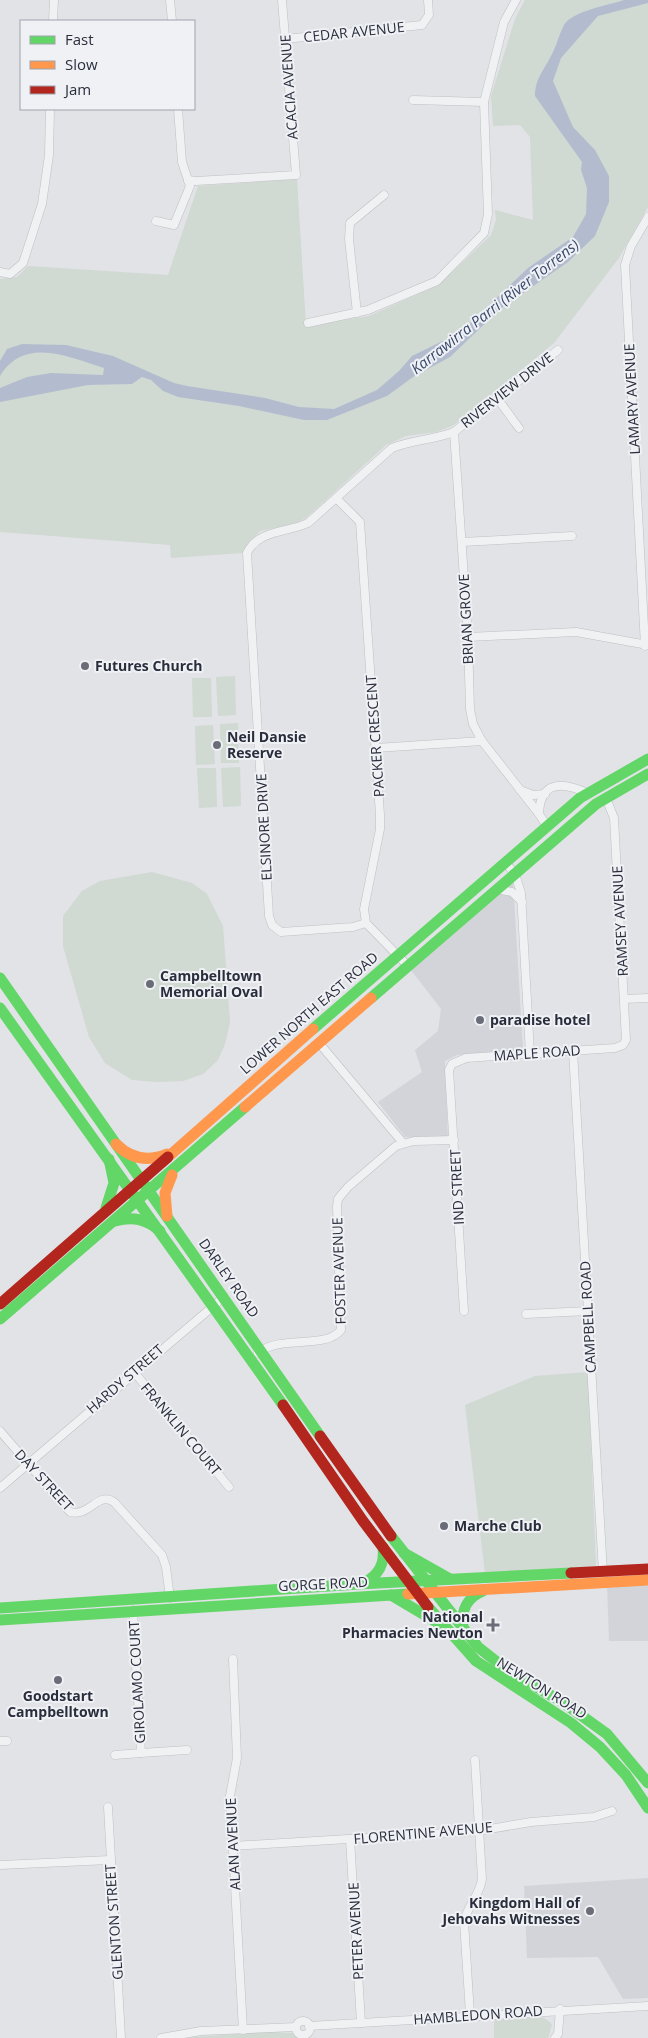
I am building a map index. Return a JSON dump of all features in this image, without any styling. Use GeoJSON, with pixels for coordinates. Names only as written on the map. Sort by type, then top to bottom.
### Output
{"type":"FeatureCollection","features":[{"type":"Feature","properties":{"kind":"main road","name":"LOWER NORTH EAST ROAD"},"geometry":{"type":"LineString","coordinates":[[0,1304],[173,1150],[587,793],[648,759]]}},
{"type":"Feature","properties":{"kind":"main road","name":"LOWER NORTH EAST ROAD"},"geometry":{"type":"LineString","coordinates":[[0,1319],[580,817],[606,798],[648,774]]}},
{"type":"Feature","properties":{"kind":"main road"},"geometry":{"type":"LineString","coordinates":[[580,817],[587,793]]}},
{"type":"Feature","properties":{"kind":"main road","name":"DARLEY ROAD"},"geometry":{"type":"LineString","coordinates":[[0,978],[261,1351],[434,1593]]}},
{"type":"Feature","properties":{"kind":"main road","name":"DARLEY ROAD"},"geometry":{"type":"LineString","coordinates":[[0,1006],[131,1188],[383,1547],[419,1594]]}},
{"type":"Feature","properties":{"kind":"main road"},"geometry":{"type":"LineString","coordinates":[[116,1144],[128,1154],[143,1159],[156,1158],[173,1150]]}},
{"type":"Feature","properties":{"kind":"main road"},"geometry":{"type":"LineString","coordinates":[[103,1212],[110,1200],[114,1186],[110,1159]]}},
{"type":"Feature","properties":{"kind":"main road"},"geometry":{"type":"LineString","coordinates":[[167,1216],[164,1203],[166,1187],[176,1168]]}},
{"type":"Feature","properties":{"kind":"main road"},"geometry":{"type":"LineString","coordinates":[[112,1222],[137,1218],[148,1221],[160,1231]]}},
{"type":"Feature","properties":{"kind":"main road"},"geometry":{"type":"LineString","coordinates":[[359,1584],[372,1580],[379,1572],[384,1560],[383,1547]]}},
{"type":"Feature","properties":{"kind":"main road"},"geometry":{"type":"LineString","coordinates":[[404,1553],[450,1579]]}},
{"type":"Feature","properties":{"kind":"main road","name":"GORGE ROAD"},"geometry":{"type":"LineString","coordinates":[[0,1620],[133,1610],[488,1590],[603,1577],[648,1569]]}},
{"type":"Feature","properties":{"kind":"main road","name":"GORGE ROAD"},"geometry":{"type":"LineString","coordinates":[[0,1608],[424,1580],[603,1577],[648,1580]]}},
{"type":"Feature","properties":{"kind":"main road"},"geometry":{"type":"LineString","coordinates":[[463,1628],[462,1615],[466,1604],[476,1594],[488,1590]]}},
{"type":"Feature","properties":{"kind":"main road","name":"NEWTON ROAD"},"geometry":{"type":"LineString","coordinates":[[434,1593],[490,1658],[564,1703],[607,1734],[648,1783]]}},
{"type":"Feature","properties":{"kind":"main road","name":"NEWTON ROAD"},"geometry":{"type":"LineString","coordinates":[[419,1594],[445,1627],[482,1667],[558,1714],[595,1741],[627,1774],[648,1808]]}},
{"type":"Feature","properties":{"kind":"main road"},"geometry":{"type":"LineString","coordinates":[[391,1595],[445,1627]]}},
{"type":"Feature","properties":{"kind":"street"},"geometry":{"type":"LineString","coordinates":[[53,20],[54,0]]}},
{"type":"Feature","properties":{"kind":"street"},"geometry":{"type":"LineString","coordinates":[[170,0],[172,20]]}},
{"type":"Feature","properties":{"kind":"street","name":"ACACIA AVENUE"},"geometry":{"type":"LineString","coordinates":[[188,180],[196,182],[296,175],[282,0]]}},
{"type":"Feature","properties":{"kind":"street","name":"CEDAR AVENUE"},"geometry":{"type":"LineString","coordinates":[[286,39],[422,25],[429,15],[428,0]]}},
{"type":"Feature","properties":{"kind":"street"},"geometry":{"type":"LineString","coordinates":[[308,323],[357,313],[437,281],[484,233],[488,214],[484,102],[504,22],[516,0]]}},
{"type":"Feature","properties":{"kind":"street"},"geometry":{"type":"LineString","coordinates":[[413,100],[484,102]]}},
{"type":"Feature","properties":{"kind":"street"},"geometry":{"type":"LineString","coordinates":[[0,272],[10,274],[23,263],[42,204],[49,155],[50,110]]}},
{"type":"Feature","properties":{"kind":"street"},"geometry":{"type":"LineString","coordinates":[[156,221],[174,225],[190,186],[182,162],[178,110]]}},
{"type":"Feature","properties":{"kind":"street"},"geometry":{"type":"LineString","coordinates":[[357,313],[349,238],[350,223],[384,195]]}},
{"type":"Feature","properties":{"kind":"street","name":"LAMARY AVENUE"},"geometry":{"type":"LineString","coordinates":[[646,645],[625,265],[631,246],[648,217]]}},
{"type":"Feature","properties":{"kind":"street","name":"RIVERVIEW DRIVE"},"geometry":{"type":"LineString","coordinates":[[252,544],[261,536],[295,529],[308,523],[392,448],[406,442],[436,438],[454,432],[558,350]]}},
{"type":"Feature","properties":{"kind":"street"},"geometry":{"type":"LineString","coordinates":[[497,398],[519,428]]}},
{"type":"Feature","properties":{"kind":"street","name":"BRIAN GROVE"},"geometry":{"type":"LineString","coordinates":[[454,432],[468,637],[470,708],[473,724],[482,741],[548,826]]}},
{"type":"Feature","properties":{"kind":"street","name":"PACKER CRESCENT"},"geometry":{"type":"LineString","coordinates":[[336,498],[360,522],[376,748],[380,829],[364,909],[366,923]]}},
{"type":"Feature","properties":{"kind":"street"},"geometry":{"type":"LineString","coordinates":[[462,542],[572,536]]}},
{"type":"Feature","properties":{"kind":"street","name":"ELSINORE DRIVE"},"geometry":{"type":"LineString","coordinates":[[252,544],[247,553],[269,916],[272,925],[282,932],[354,927],[366,923]]}},
{"type":"Feature","properties":{"kind":"street"},"geometry":{"type":"LineString","coordinates":[[468,637],[576,632],[646,645]]}},
{"type":"Feature","properties":{"kind":"street"},"geometry":{"type":"LineString","coordinates":[[376,748],[482,741]]}},
{"type":"Feature","properties":{"kind":"street"},"geometry":{"type":"LineString","coordinates":[[539,814],[544,794],[554,786],[564,784],[587,793]]}},
{"type":"Feature","properties":{"kind":"street"},"geometry":{"type":"LineString","coordinates":[[520,790],[533,795],[544,794]]}},
{"type":"Feature","properties":{"kind":"street","name":"RAMSEY AVENUE"},"geometry":{"type":"LineString","coordinates":[[606,798],[614,818],[627,1035],[623,1044]]}},
{"type":"Feature","properties":{"kind":"street"},"geometry":{"type":"LineString","coordinates":[[505,862],[515,874],[522,902],[530,1054]]}},
{"type":"Feature","properties":{"kind":"street"},"geometry":{"type":"LineString","coordinates":[[496,889],[512,892],[522,902]]}},
{"type":"Feature","properties":{"kind":"street"},"geometry":{"type":"LineString","coordinates":[[366,923],[408,966]]}},
{"type":"Feature","properties":{"kind":"street"},"geometry":{"type":"LineString","coordinates":[[0,1006],[12,994]]}},
{"type":"Feature","properties":{"kind":"street"},"geometry":{"type":"LineString","coordinates":[[624,999],[648,998]]}},
{"type":"Feature","properties":{"kind":"street"},"geometry":{"type":"LineString","coordinates":[[319,1043],[403,1143],[454,1140]]}},
{"type":"Feature","properties":{"kind":"street","name":"MAPLE ROAD"},"geometry":{"type":"LineString","coordinates":[[452,1064],[466,1058],[615,1048],[623,1044]]}},
{"type":"Feature","properties":{"kind":"street","name":"CAMPBELL ROAD"},"geometry":{"type":"LineString","coordinates":[[573,1051],[603,1577]]}},
{"type":"Feature","properties":{"kind":"street","name":"IND STREET"},"geometry":{"type":"LineString","coordinates":[[452,1064],[449,1070],[464,1311]]}},
{"type":"Feature","properties":{"kind":"street","name":"FOSTER AVENUE"},"geometry":{"type":"LineString","coordinates":[[251,1359],[261,1351],[283,1342],[330,1338],[342,1330],[338,1199],[348,1187],[396,1146],[403,1143]]}},
{"type":"Feature","properties":{"kind":"street","name":"HARDY STREET"},"geometry":{"type":"LineString","coordinates":[[0,1488],[212,1304],[224,1297]]}},
{"type":"Feature","properties":{"kind":"street"},"geometry":{"type":"LineString","coordinates":[[526,1314],[588,1311]]}},
{"type":"Feature","properties":{"kind":"street","name":"FRANKLIN COURT"},"geometry":{"type":"LineString","coordinates":[[134,1372],[229,1487]]}},
{"type":"Feature","properties":{"kind":"street","name":"DAY STREET"},"geometry":{"type":"LineString","coordinates":[[0,1431],[70,1512],[82,1513],[102,1499],[110,1499],[114,1502],[162,1556],[166,1567],[171,1608]]}},
{"type":"Feature","properties":{"kind":"street","name":"GIROLAMO COURT"},"geometry":{"type":"LineString","coordinates":[[133,1610],[141,1753]]}},
{"type":"Feature","properties":{"kind":"street","name":"ALAN AVENUE"},"geometry":{"type":"LineString","coordinates":[[233,1659],[237,1758],[230,1796],[243,2030]]}},
{"type":"Feature","properties":{"kind":"street","name":"GIROLAMO COURT"},"geometry":{"type":"LineString","coordinates":[[115,1755],[187,1750]]}},
{"type":"Feature","properties":{"kind":"street"},"geometry":{"type":"LineString","coordinates":[[470,2014],[464,1922],[466,1913],[481,1886],[475,1760]]}},
{"type":"Feature","properties":{"kind":"street","name":"GLENTON STREET"},"geometry":{"type":"LineString","coordinates":[[108,1807],[121,2038]]}},
{"type":"Feature","properties":{"kind":"street","name":"FLORENTINE AVENUE"},"geometry":{"type":"LineString","coordinates":[[232,1846],[478,1831],[530,1822],[594,1817],[612,1811]]}},
{"type":"Feature","properties":{"kind":"street","name":"PETER AVENUE"},"geometry":{"type":"LineString","coordinates":[[350,1839],[361,2023]]}},
{"type":"Feature","properties":{"kind":"street"},"geometry":{"type":"LineString","coordinates":[[0,1865],[110,1860]]}},
{"type":"Feature","properties":{"kind":"street","name":"HAMBLEDON ROAD"},"geometry":{"type":"LineString","coordinates":[[309,2026],[470,2014],[648,2006]]}},
{"type":"Feature","properties":{"kind":"street"},"geometry":{"type":"LineString","coordinates":[[555,2038],[558,2034],[560,2009]]}},
{"type":"Feature","properties":{"kind":"street"},"geometry":{"type":"LineString","coordinates":[[162,2038],[201,2031],[296,2028],[302,2021],[309,2026],[309,2032],[304,2036],[299,2034],[296,2028]]}},
{"type":"Feature","properties":{"kind":"shaded area"},"geometry":{"type":"Polygon","coordinates":[[[525,0],[648,0],[648,207],[619,258],[554,343],[454,425],[436,432],[406,436],[386,445],[306,518],[294,524],[260,531],[242,553],[171,558],[170,545],[0,532],[0,279],[17,277],[28,266],[168,275],[198,186],[297,179],[306,326],[369,316],[439,285],[491,235],[496,220],[495,210],[533,220],[530,137],[520,125],[493,126],[491,96],[515,19],[525,0]]]}},
{"type":"Feature","properties":{"kind":"shaded area"},"geometry":{"type":"Polygon","coordinates":[[[235,676],[236,715],[218,716],[216,677],[235,676]]]}},
{"type":"Feature","properties":{"kind":"shaded area"},"geometry":{"type":"Polygon","coordinates":[[[192,678],[211,678],[212,717],[193,717],[192,678]]]}},
{"type":"Feature","properties":{"kind":"shaded area"},"geometry":{"type":"Polygon","coordinates":[[[238,723],[239,763],[221,763],[220,724],[238,723]]]}},
{"type":"Feature","properties":{"kind":"shaded area"},"geometry":{"type":"Polygon","coordinates":[[[213,725],[215,764],[196,765],[195,726],[213,725]]]}},
{"type":"Feature","properties":{"kind":"shaded area"},"geometry":{"type":"Polygon","coordinates":[[[240,767],[241,806],[223,807],[221,768],[240,767]]]}},
{"type":"Feature","properties":{"kind":"shaded area"},"geometry":{"type":"Polygon","coordinates":[[[197,768],[216,768],[217,807],[199,808],[197,768]]]}},
{"type":"Feature","properties":{"kind":"shaded area","name":"Campbelltown Memorial Oval"},"geometry":{"type":"Polygon","coordinates":[[[152,872],[192,883],[207,894],[223,926],[230,1022],[225,1044],[218,1060],[203,1074],[183,1081],[132,1080],[105,1063],[89,1037],[63,946],[63,916],[82,891],[100,881],[152,872]]]}},
{"type":"Feature","properties":{"kind":"shaded area","name":"paradise hotel"},"geometry":{"type":"Polygon","coordinates":[[[513,881],[523,1050],[457,1055],[445,1061],[448,1140],[405,1137],[378,1102],[422,1072],[415,1050],[438,1031],[441,1009],[411,970],[513,881]]]}},
{"type":"Feature","properties":{"kind":"shaded area"},"geometry":{"type":"Polygon","coordinates":[[[588,1372],[596,1566],[485,1574],[465,1405],[535,1376],[588,1372]]]}},
{"type":"Feature","properties":{"kind":"shaded area"},"geometry":{"type":"Polygon","coordinates":[[[648,1583],[648,1641],[609,1641],[607,1585],[648,1583]]]}},
{"type":"Feature","properties":{"kind":"shaded area"},"geometry":{"type":"Polygon","coordinates":[[[648,1878],[648,1998],[623,1999],[598,1957],[527,1958],[524,1886],[648,1878]]]}},
{"type":"Feature","properties":{"kind":"shaded area"},"geometry":{"type":"Polygon","coordinates":[[[542,2017],[552,2025],[548,2038],[494,2038],[494,2019],[542,2017]]]}},
{"type":"Feature","properties":{"kind":"shaded area"},"geometry":{"type":"Polygon","coordinates":[[[266,2032],[293,2033],[299,2038],[179,2038],[266,2032]]]}},
{"type":"Feature","properties":{"kind":"water","name":"Karrawirra Parri (River Torrens)"},"geometry":{"type":"Polygon","coordinates":[[[624,0],[648,0],[648,3],[598,16],[561,58],[553,81],[573,127],[595,150],[609,176],[609,202],[595,236],[568,262],[500,309],[450,357],[413,377],[387,396],[327,420],[304,420],[239,406],[178,397],[163,391],[151,380],[142,377],[132,384],[88,385],[0,402],[0,388],[27,377],[51,373],[103,375],[104,368],[76,359],[48,353],[34,353],[22,356],[10,364],[0,376],[0,361],[7,349],[22,344],[66,345],[113,356],[174,383],[265,398],[299,407],[334,409],[377,390],[399,371],[412,356],[461,332],[528,268],[573,237],[586,214],[587,188],[581,170],[582,162],[535,96],[535,90],[554,51],[562,28],[568,20],[583,12],[624,0]]]}},
{"type":"Feature","properties":{"kind":"traffic: fast"},"geometry":{"type":"LineString","coordinates":[[313,1029],[580,798],[648,759]]}},
{"type":"Feature","properties":{"kind":"traffic: fast"},"geometry":{"type":"LineString","coordinates":[[371,998],[596,804],[648,774]]}},
{"type":"Feature","properties":{"kind":"traffic: fast"},"geometry":{"type":"LineString","coordinates":[[0,978],[320,1436]]}},
{"type":"Feature","properties":{"kind":"traffic: fast"},"geometry":{"type":"LineString","coordinates":[[0,1008],[283,1405]]}},
{"type":"Feature","properties":{"kind":"traffic: fast"},"geometry":{"type":"LineString","coordinates":[[0,1319],[245,1107]]}},
{"type":"Feature","properties":{"kind":"traffic: fast"},"geometry":{"type":"LineString","coordinates":[[106,1208],[114,1183],[109,1159]]}},
{"type":"Feature","properties":{"kind":"traffic: fast"},"geometry":{"type":"LineString","coordinates":[[115,1221],[128,1219],[144,1221],[160,1231]]}},
{"type":"Feature","properties":{"kind":"traffic: fast"},"geometry":{"type":"LineString","coordinates":[[391,1536],[478,1647],[507,1670],[564,1703],[607,1734],[648,1783]]}},
{"type":"Feature","properties":{"kind":"traffic: fast"},"geometry":{"type":"LineString","coordinates":[[364,1583],[374,1576],[380,1568],[383,1559],[383,1547]]}},
{"type":"Feature","properties":{"kind":"traffic: fast"},"geometry":{"type":"LineString","coordinates":[[404,1553],[450,1579]]}},
{"type":"Feature","properties":{"kind":"traffic: fast"},"geometry":{"type":"LineString","coordinates":[[0,1608],[359,1584],[571,1573]]}},
{"type":"Feature","properties":{"kind":"traffic: fast"},"geometry":{"type":"LineString","coordinates":[[463,1628],[463,1616],[466,1605],[472,1597],[483,1591]]}},
{"type":"Feature","properties":{"kind":"traffic: fast"},"geometry":{"type":"LineString","coordinates":[[0,1620],[408,1594]]}},
{"type":"Feature","properties":{"kind":"traffic: fast"},"geometry":{"type":"LineString","coordinates":[[391,1595],[445,1627]]}},
{"type":"Feature","properties":{"kind":"traffic: fast"},"geometry":{"type":"LineString","coordinates":[[428,1607],[476,1661],[571,1723],[600,1747],[626,1775],[648,1808]]}},
{"type":"Feature","properties":{"kind":"traffic: slow"},"geometry":{"type":"LineString","coordinates":[[245,1107],[371,998]]}},
{"type":"Feature","properties":{"kind":"traffic: slow"},"geometry":{"type":"LineString","coordinates":[[168,1157],[313,1029]]}},
{"type":"Feature","properties":{"kind":"traffic: slow"},"geometry":{"type":"LineString","coordinates":[[116,1144],[128,1153],[140,1158],[153,1158],[167,1154]]}},
{"type":"Feature","properties":{"kind":"traffic: slow"},"geometry":{"type":"LineString","coordinates":[[167,1216],[165,1193],[172,1175]]}},
{"type":"Feature","properties":{"kind":"traffic: slow"},"geometry":{"type":"LineString","coordinates":[[408,1594],[648,1580]]}},
{"type":"Feature","properties":{"kind":"traffic: jam"},"geometry":{"type":"LineString","coordinates":[[0,1304],[168,1157]]}},
{"type":"Feature","properties":{"kind":"traffic: jam"},"geometry":{"type":"LineString","coordinates":[[283,1405],[363,1521],[428,1607]]}},
{"type":"Feature","properties":{"kind":"traffic: jam"},"geometry":{"type":"LineString","coordinates":[[320,1436],[391,1536]]}},
{"type":"Feature","properties":{"kind":"traffic: jam"},"geometry":{"type":"LineString","coordinates":[[571,1573],[648,1569]]}},
{"type":"Feature","properties":{"kind":"place","name":"Futures Church"},"geometry":{"type":"Point","coordinates":[85,666]}},
{"type":"Feature","properties":{"kind":"place","name":"Neil Dansie Reserve"},"geometry":{"type":"Point","coordinates":[217,745]}},
{"type":"Feature","properties":{"kind":"place","name":"Campbelltown Memorial Oval"},"geometry":{"type":"Point","coordinates":[150,984]}},
{"type":"Feature","properties":{"kind":"place","name":"paradise hotel"},"geometry":{"type":"Point","coordinates":[480,1020]}},
{"type":"Feature","properties":{"kind":"place","name":"Marche Club"},"geometry":{"type":"Point","coordinates":[444,1526]}},
{"type":"Feature","properties":{"kind":"place","name":"National Pharmacies Newton"},"geometry":{"type":"Point","coordinates":[493,1625]}},
{"type":"Feature","properties":{"kind":"place","name":"Goodstart Campbelltown"},"geometry":{"type":"Point","coordinates":[58,1680]}},
{"type":"Feature","properties":{"kind":"place","name":"Kingdom Hall of Jehovahs Witnesses"},"geometry":{"type":"Point","coordinates":[590,1911]}}]}
